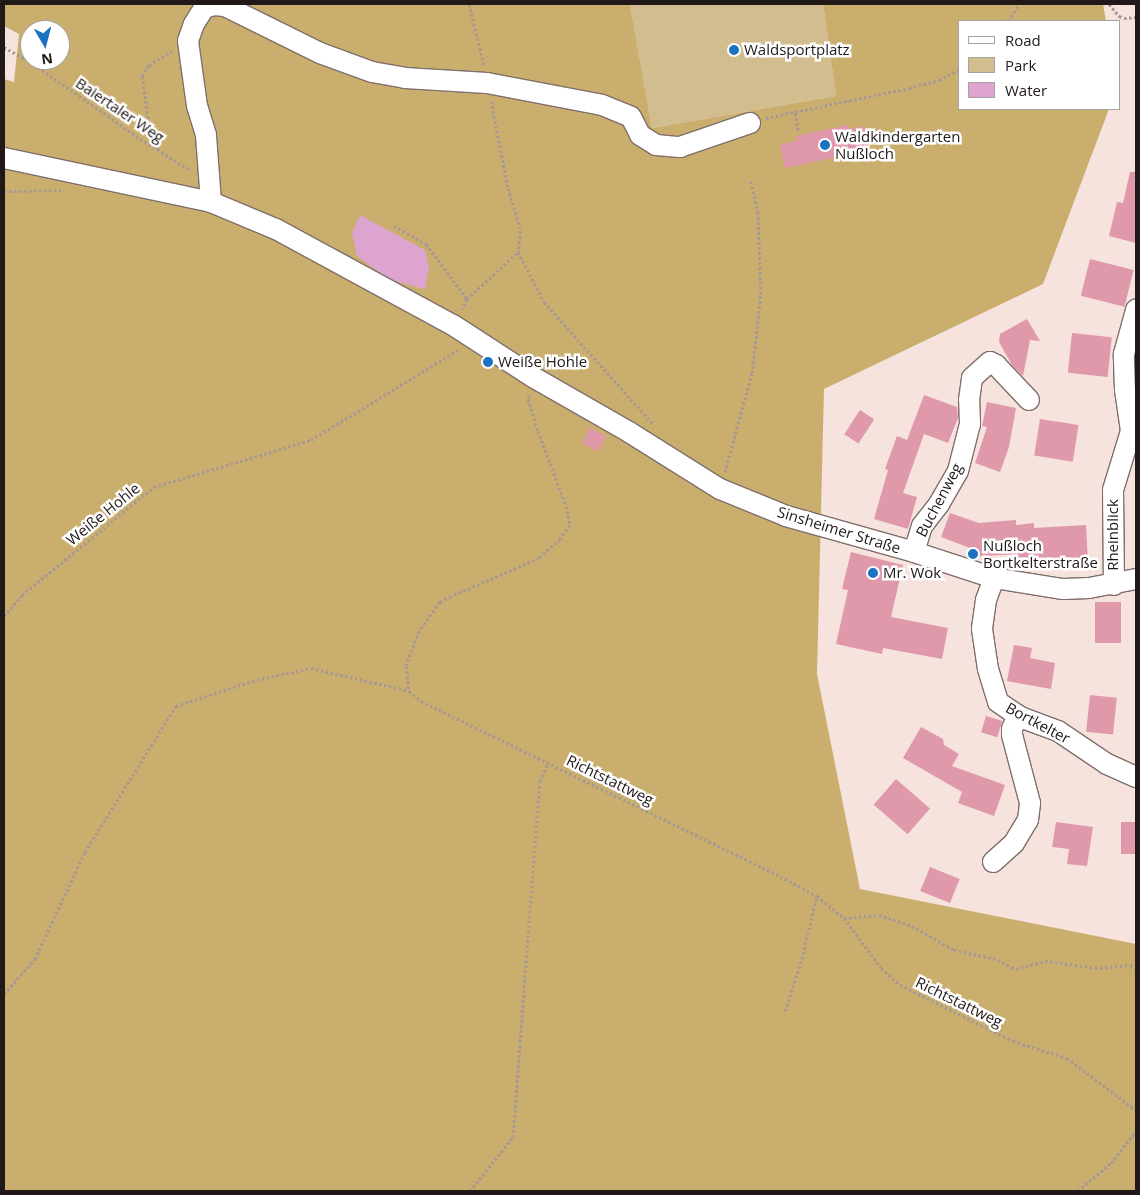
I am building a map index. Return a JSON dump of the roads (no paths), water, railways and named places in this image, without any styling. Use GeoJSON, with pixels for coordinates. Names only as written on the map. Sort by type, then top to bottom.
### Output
{"type":"FeatureCollection","features":[{"type":"Feature","properties":{"kind":"street"},"geometry":{"type":"LineString","coordinates":[[211,202],[206,135],[197,106],[188,41],[194,24],[204,8],[214,5],[225,6],[320,53],[372,72],[405,78],[487,83],[602,105],[631,116],[640,135],[656,145],[680,147],[750,123]]}},
{"type":"Feature","properties":{"kind":"street","name":"Sinsheimer Straße"},"geometry":{"type":"LineString","coordinates":[[4,158],[211,202],[276,228],[453,325],[533,377],[629,432],[720,489],[786,516],[914,552],[994,578],[1063,589],[1114,584],[1136,579]]}},
{"type":"Feature","properties":{"kind":"street","name":"Rheinblick"},"geometry":{"type":"LineString","coordinates":[[1114,584],[1113,490],[1131,431],[1125,390],[1124,354],[1136,310]]}},
{"type":"Feature","properties":{"kind":"street","name":"Buchenweg"},"geometry":{"type":"LineString","coordinates":[[914,552],[922,526],[939,504],[958,471],[970,424],[969,400],[972,378],[990,362],[996,365],[1029,400]]}},
{"type":"Feature","properties":{"kind":"street","name":"Bortkelter"},"geometry":{"type":"LineString","coordinates":[[994,578],[986,600],[982,629],[988,669],[998,702],[1018,715],[1058,731],[1107,764],[1136,777]]}},
{"type":"Feature","properties":{"kind":"street"},"geometry":{"type":"LineString","coordinates":[[993,862],[1014,843],[1028,820],[1030,802],[1012,735],[1012,729],[1018,715]]}},
{"type":"Feature","properties":{"kind":"water"},"geometry":{"type":"Polygon","coordinates":[[[360,215],[425,250],[429,267],[425,289],[390,280],[357,256],[352,233],[360,215]]]}},
{"type":"Feature","properties":{"kind":"place","name":"Waldsportplatz"},"geometry":{"type":"Point","coordinates":[734,50]}},
{"type":"Feature","properties":{"kind":"place","name":"Waldkindergarten Nußloch"},"geometry":{"type":"Point","coordinates":[825,145]}},
{"type":"Feature","properties":{"kind":"place","name":"Weiße Hohle"},"geometry":{"type":"Point","coordinates":[488,362]}},
{"type":"Feature","properties":{"kind":"place","name":"Nußloch Bortkelterstraße"},"geometry":{"type":"Point","coordinates":[973,554]}},
{"type":"Feature","properties":{"kind":"place","name":"Mr. Wok"},"geometry":{"type":"Point","coordinates":[873,573]}}]}
